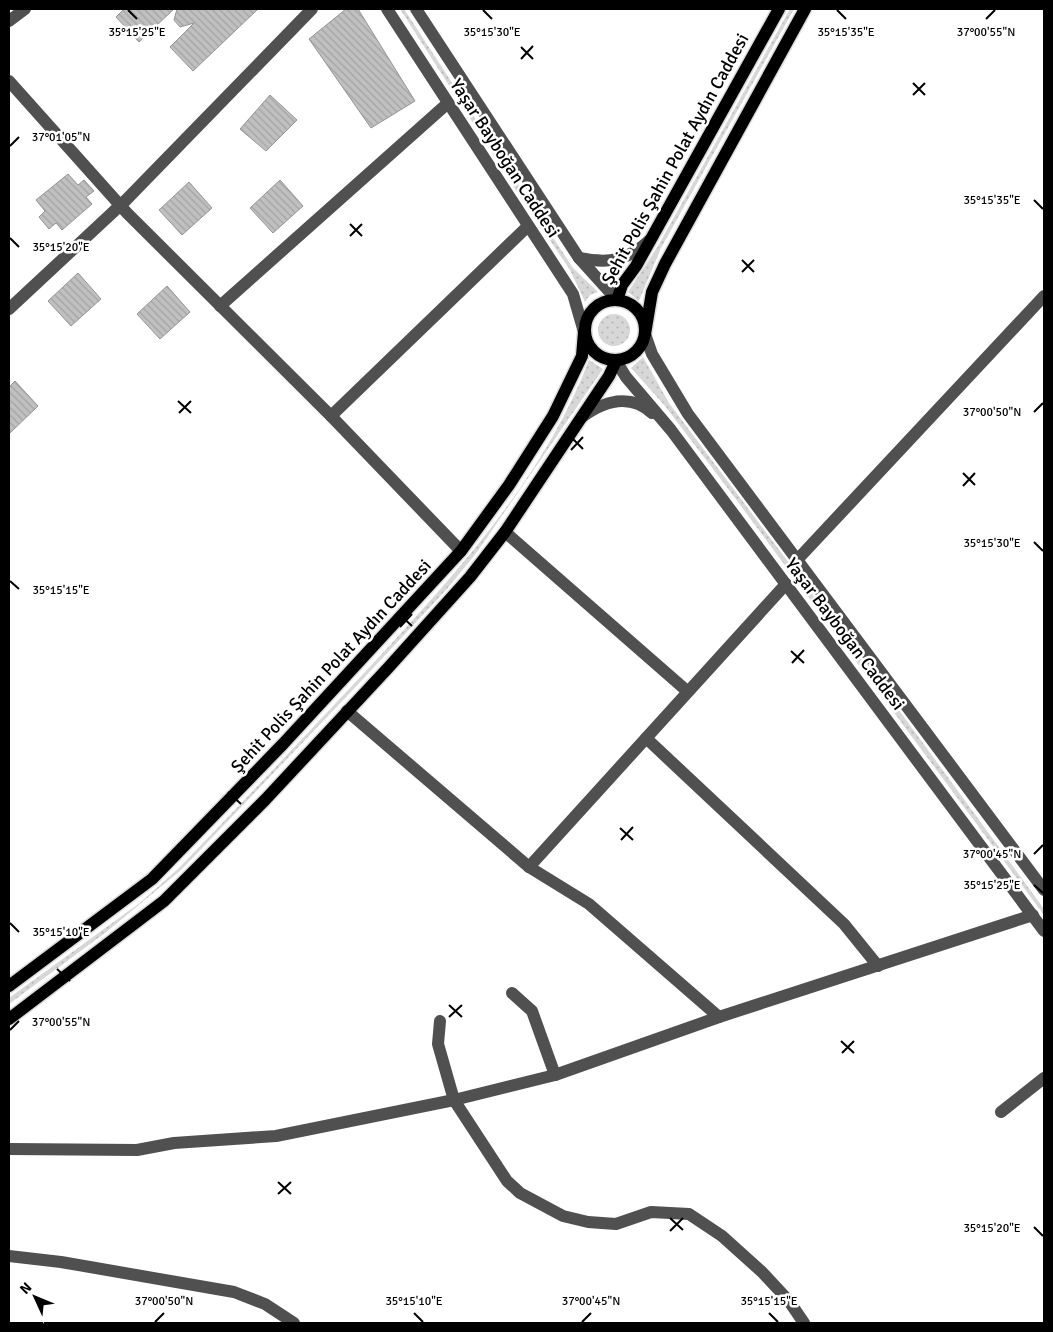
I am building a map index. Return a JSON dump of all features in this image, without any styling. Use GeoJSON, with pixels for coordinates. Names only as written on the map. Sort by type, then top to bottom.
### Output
{"type":"FeatureCollection","features":[{"type":"Feature","properties":{"kind":"main road","name":"Şehit Polis Şahin Polat Aydın Caddesi"},"geometry":{"type":"LineString","coordinates":[[617,300],[622,285],[652,239],[779,9]]}},
{"type":"Feature","properties":{"kind":"main road"},"geometry":{"type":"LineString","coordinates":[[645,334],[640,314],[633,307],[617,300],[605,302],[596,307],[590,314],[584,332],[591,349],[598,356],[616,361],[635,353],[645,334],[652,292],[665,264],[805,9]]}},
{"type":"Feature","properties":{"kind":"main road","name":"Şehit Polis Şahin Polat Aydın Caddesi"},"geometry":{"type":"LineString","coordinates":[[9,986],[152,879],[283,744],[461,551],[509,486],[553,416],[582,356],[584,332]]}},
{"type":"Feature","properties":{"kind":"main road"},"geometry":{"type":"LineString","coordinates":[[9,1019],[164,901],[205,861],[433,620],[505,532],[609,376],[616,361]]}},
{"type":"Feature","properties":{"kind":"street"},"geometry":{"type":"LineString","coordinates":[[9,21],[25,9]]}},
{"type":"Feature","properties":{"kind":"street"},"geometry":{"type":"LineString","coordinates":[[9,309],[120,206],[312,9]]}},
{"type":"Feature","properties":{"kind":"street","name":"Yaşar Bayboğan Caddesi"},"geometry":{"type":"LineString","coordinates":[[387,9],[573,294],[584,332]]}},
{"type":"Feature","properties":{"kind":"street","name":"Yaşar Bayboğan Caddesi"},"geometry":{"type":"LineString","coordinates":[[416,9],[579,258],[617,300]]}},
{"type":"Feature","properties":{"kind":"street"},"geometry":{"type":"LineString","coordinates":[[9,81],[120,206],[331,416],[461,551]]}},
{"type":"Feature","properties":{"kind":"street"},"geometry":{"type":"LineString","coordinates":[[220,306],[448,103]]}},
{"type":"Feature","properties":{"kind":"street"},"geometry":{"type":"LineString","coordinates":[[331,416],[528,226]]}},
{"type":"Feature","properties":{"kind":"street"},"geometry":{"type":"LineString","coordinates":[[579,258],[603,261],[626,258],[652,239]]}},
{"type":"Feature","properties":{"kind":"street"},"geometry":{"type":"LineString","coordinates":[[797,560],[1044,296]]}},
{"type":"Feature","properties":{"kind":"street","name":"Yaşar Bayboğan Caddesi"},"geometry":{"type":"LineString","coordinates":[[645,334],[652,354],[688,414],[1044,890]]}},
{"type":"Feature","properties":{"kind":"street","name":"Yaşar Bayboğan Caddesi"},"geometry":{"type":"LineString","coordinates":[[616,361],[626,377],[671,430],[1044,931]]}},
{"type":"Feature","properties":{"kind":"street"},"geometry":{"type":"LineString","coordinates":[[580,418],[596,407],[621,400],[643,405],[671,430]]}},
{"type":"Feature","properties":{"kind":"street"},"geometry":{"type":"LineString","coordinates":[[505,532],[687,691]]}},
{"type":"Feature","properties":{"kind":"street"},"geometry":{"type":"LineString","coordinates":[[529,867],[786,584]]}},
{"type":"Feature","properties":{"kind":"street"},"geometry":{"type":"LineString","coordinates":[[348,711],[529,867],[588,904],[719,1018]]}},
{"type":"Feature","properties":{"kind":"street"},"geometry":{"type":"LineString","coordinates":[[646,738],[844,924],[878,966]]}},
{"type":"Feature","properties":{"kind":"street"},"geometry":{"type":"LineString","coordinates":[[9,1149],[137,1150],[174,1143],[276,1136],[454,1100],[555,1075],[719,1018],[1033,916]]}},
{"type":"Feature","properties":{"kind":"street"},"geometry":{"type":"LineString","coordinates":[[512,993],[532,1011],[555,1075]]}},
{"type":"Feature","properties":{"kind":"street"},"geometry":{"type":"LineString","coordinates":[[440,1021],[438,1044],[454,1100],[507,1181],[520,1192],[563,1216],[588,1222],[616,1224],[651,1212],[689,1214],[722,1236],[762,1272],[789,1301],[804,1323]]}},
{"type":"Feature","properties":{"kind":"street"},"geometry":{"type":"LineString","coordinates":[[1001,1112],[1044,1078]]}},
{"type":"Feature","properties":{"kind":"street"},"geometry":{"type":"LineString","coordinates":[[9,1256],[61,1262],[234,1292],[265,1304],[294,1323]]}},
{"type":"Feature","properties":{"kind":"shaded area"},"geometry":{"type":"Polygon","coordinates":[[[400,9],[404,9],[573,268],[598,292],[590,295],[585,302],[570,270],[514,187],[400,9]]]}},
{"type":"Feature","properties":{"kind":"shaded area"},"geometry":{"type":"Polygon","coordinates":[[[790,9],[794,9],[661,248],[639,301],[628,292],[658,246],[790,9]]]}},
{"type":"Feature","properties":{"kind":"shaded area"},"geometry":{"type":"Polygon","coordinates":[[[614,314],[620,315],[625,319],[629,324],[629,336],[625,341],[620,345],[614,346],[608,345],[603,341],[599,336],[598,330],[599,324],[603,319],[608,315],[614,314]]]}},
{"type":"Feature","properties":{"kind":"shaded area"},"geometry":{"type":"Polygon","coordinates":[[[643,357],[669,403],[885,691],[1044,909],[1044,915],[732,494],[665,406],[631,368],[643,357]]]}},
{"type":"Feature","properties":{"kind":"shaded area"},"geometry":{"type":"Polygon","coordinates":[[[589,360],[603,369],[477,552],[447,589],[181,870],[105,933],[9,1004],[9,998],[141,902],[179,868],[250,795],[431,600],[462,564],[521,487],[547,447],[570,404],[589,360]]]}},
{"type":"Feature","properties":{"kind":"building"},"geometry":{"type":"Polygon","coordinates":[[[124,9],[174,9],[139,42],[116,17],[124,9]]]}},
{"type":"Feature","properties":{"kind":"building"},"geometry":{"type":"Polygon","coordinates":[[[177,9],[258,9],[193,71],[170,47],[194,23],[180,27],[174,20],[177,9]]]}},
{"type":"Feature","properties":{"kind":"building"},"geometry":{"type":"Polygon","coordinates":[[[346,9],[358,9],[415,101],[371,128],[309,39],[346,9]]]}},
{"type":"Feature","properties":{"kind":"building"},"geometry":{"type":"Polygon","coordinates":[[[270,95],[297,120],[266,151],[240,129],[270,95]]]}},
{"type":"Feature","properties":{"kind":"building"},"geometry":{"type":"Polygon","coordinates":[[[68,174],[78,185],[84,180],[94,191],[86,197],[92,204],[62,230],[56,223],[49,229],[39,217],[45,211],[36,200],[68,174]]]}},
{"type":"Feature","properties":{"kind":"building"},"geometry":{"type":"Polygon","coordinates":[[[280,180],[303,206],[273,233],[250,208],[280,180]]]}},
{"type":"Feature","properties":{"kind":"building"},"geometry":{"type":"Polygon","coordinates":[[[189,182],[212,208],[182,235],[159,210],[189,182]]]}},
{"type":"Feature","properties":{"kind":"building"},"geometry":{"type":"Polygon","coordinates":[[[78,273],[101,299],[71,326],[48,301],[78,273]]]}},
{"type":"Feature","properties":{"kind":"building"},"geometry":{"type":"Polygon","coordinates":[[[167,286],[190,312],[160,339],[137,314],[167,286]]]}},
{"type":"Feature","properties":{"kind":"building"},"geometry":{"type":"Polygon","coordinates":[[[15,381],[38,406],[9,434],[9,387],[15,381]]]}}]}
